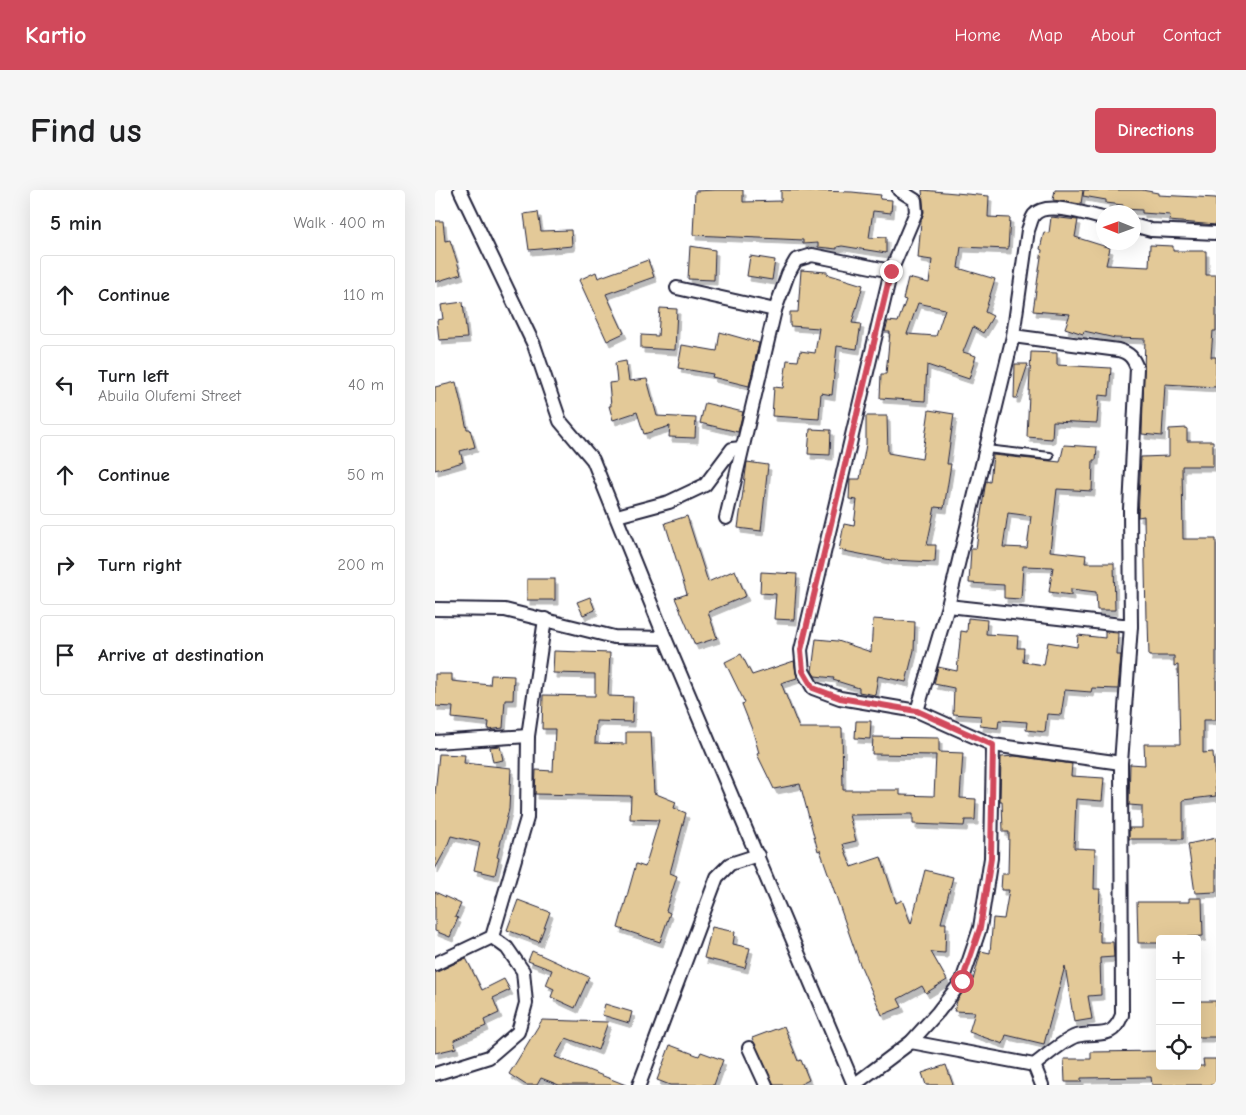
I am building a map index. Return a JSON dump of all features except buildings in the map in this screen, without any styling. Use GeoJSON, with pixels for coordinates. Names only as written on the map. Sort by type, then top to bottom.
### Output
{"type":"FeatureCollection","features":[{"type":"Feature","properties":{"kind":"street"},"geometry":{"type":"LineString","coordinates":[[461,190],[535,345],[560,421],[593,460],[665,638],[758,854],[854,1085],[911,1042],[962,981],[980,928],[991,858],[993,745]]}},
{"type":"Feature","properties":{"kind":"street"},"geometry":{"type":"LineString","coordinates":[[899,190],[915,200],[916,212],[891,271],[801,650],[803,671],[813,688],[840,698],[917,711],[993,745],[1121,763]]}},
{"type":"Feature","properties":{"kind":"street"},"geometry":{"type":"LineString","coordinates":[[917,711],[948,606],[1013,336],[1028,230],[1034,215],[1043,209],[1059,208],[1096,216]]}},
{"type":"Feature","properties":{"kind":"street"},"geometry":{"type":"LineString","coordinates":[[1141,227],[1151,230],[1216,233]]}},
{"type":"Feature","properties":{"kind":"street"},"geometry":{"type":"LineString","coordinates":[[726,518],[775,310],[788,274],[796,260],[812,255],[891,271]]}},
{"type":"Feature","properties":{"kind":"street"},"geometry":{"type":"LineString","coordinates":[[677,288],[775,310]]}},
{"type":"Feature","properties":{"kind":"street"},"geometry":{"type":"LineString","coordinates":[[911,1042],[1034,1065],[1075,1036],[1108,1033],[1116,1028],[1122,1015],[1121,763],[1131,626],[1129,509],[1137,368],[1133,358],[1127,352],[1013,336]]}},
{"type":"Feature","properties":{"kind":"street"},"geometry":{"type":"LineString","coordinates":[[617,516],[678,498],[705,486],[731,449],[741,448]]}},
{"type":"Feature","properties":{"kind":"street"},"geometry":{"type":"LineString","coordinates":[[948,606],[1131,626]]}},
{"type":"Feature","properties":{"kind":"street"},"geometry":{"type":"LineString","coordinates":[[435,609],[505,610],[614,638],[665,638]]}},
{"type":"Feature","properties":{"kind":"street"},"geometry":{"type":"LineString","coordinates":[[435,964],[492,937],[527,818],[528,736],[545,619]]}},
{"type":"Feature","properties":{"kind":"street"},"geometry":{"type":"LineString","coordinates":[[435,742],[528,736]]}},
{"type":"Feature","properties":{"kind":"street"},"geometry":{"type":"LineString","coordinates":[[639,1085],[717,877],[730,864],[758,854]]}},
{"type":"Feature","properties":{"kind":"street"},"geometry":{"type":"LineString","coordinates":[[435,1074],[489,1057],[517,1032],[526,1003],[523,971],[507,948],[492,937]]}},
{"type":"Feature","properties":{"kind":"street"},"geometry":{"type":"LineString","coordinates":[[749,1048],[766,1085]]}},
{"type":"Feature","properties":{"kind":"street"},"geometry":{"type":"LineString","coordinates":[[1034,1065],[1042,1085]]}},
{"type":"Feature","properties":{"kind":"lane"},"geometry":{"type":"LineString","coordinates":[[986,449],[1050,456]]}},
{"type":"Feature","properties":{"kind":"route"},"geometry":{"type":"LineString","coordinates":[[891,271],[801,650],[803,671],[813,688],[840,698],[917,711],[993,745],[991,858],[980,928],[962,981]]}}]}
